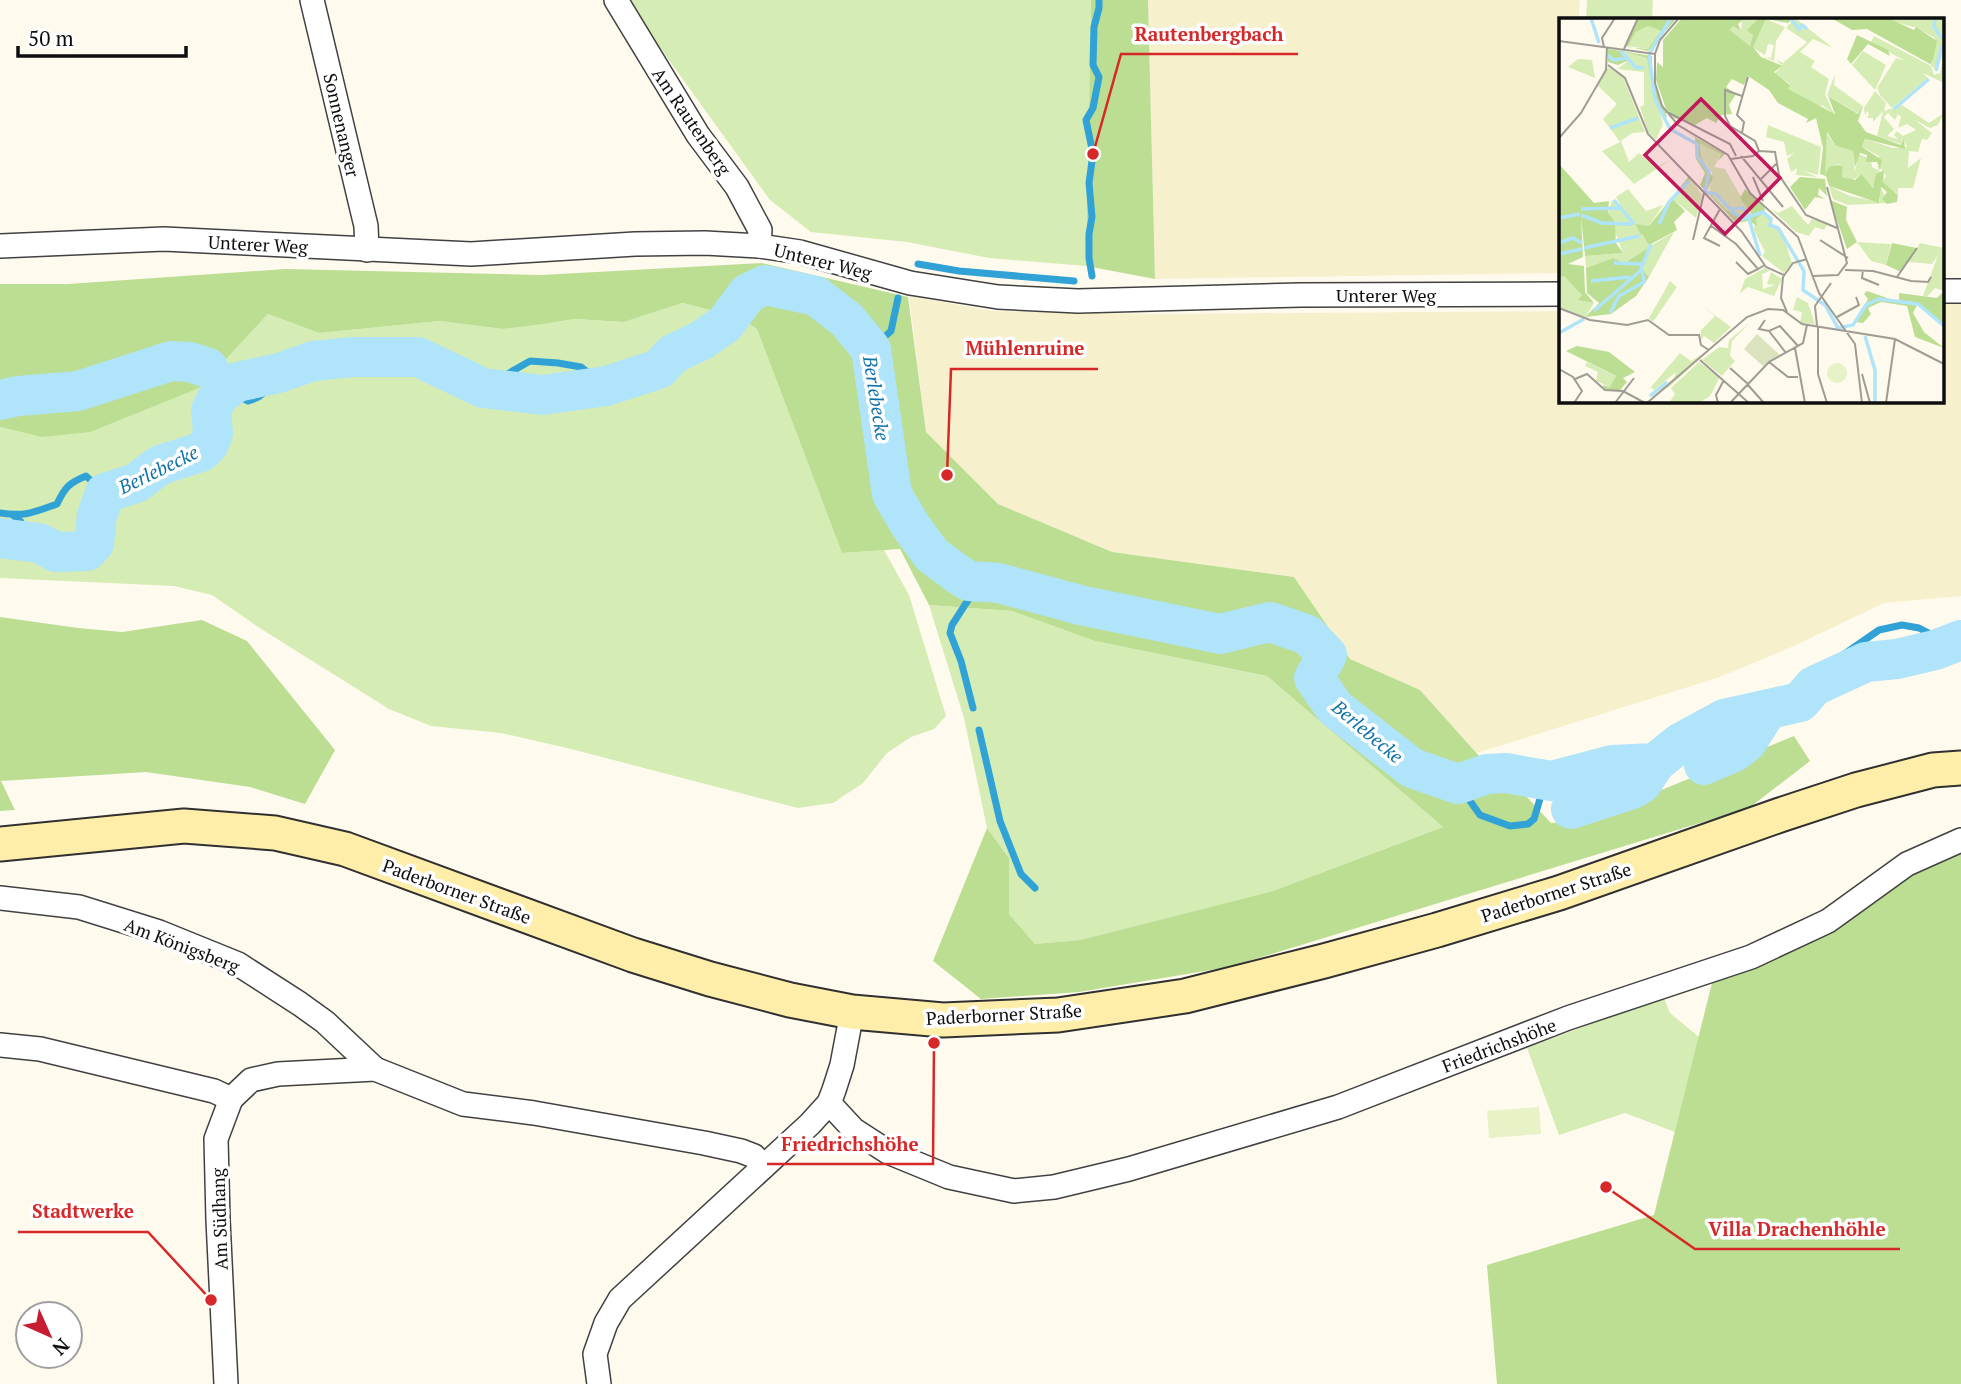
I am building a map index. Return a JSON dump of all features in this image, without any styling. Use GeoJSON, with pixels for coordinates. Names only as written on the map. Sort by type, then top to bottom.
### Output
{"type":"FeatureCollection","features":[{"type":"Feature","properties":{"kind":"main road","name":"Paderborner Straße"},"geometry":{"type":"LineString","coordinates":[[0,844],[184,826],[275,833],[345,849],[621,951],[710,979],[790,1000],[852,1012],[943,1020],[1058,1015],[1185,996],[1437,930],[1559,893],[1856,790],[1933,770],[1961,768]]}},
{"type":"Feature","properties":{"kind":"street","name":"Sonnenanger"},"geometry":{"type":"LineString","coordinates":[[312,0],[366,226],[367,250]]}},
{"type":"Feature","properties":{"kind":"street","name":"Am Rautenberg"},"geometry":{"type":"LineString","coordinates":[[615,0],[698,135],[737,187],[760,230],[760,246]]}},
{"type":"Feature","properties":{"kind":"street","name":"Unterer Weg"},"geometry":{"type":"LineString","coordinates":[[0,246],[164,239],[471,254],[635,244],[705,243],[760,246],[800,252],[910,283],[998,297],[1078,301],[1301,295],[1559,295]]}},
{"type":"Feature","properties":{"kind":"street","name":"Friedrichshöhe"},"geometry":{"type":"LineString","coordinates":[[828,1103],[854,1129],[888,1152],[949,1177],[1014,1191],[1054,1187],[1129,1169],[1338,1107],[1568,1018],[1751,957],[1828,921],[1907,864],[1961,840]]}},
{"type":"Feature","properties":{"kind":"street","name":"Am Königsberg"},"geometry":{"type":"LineString","coordinates":[[0,898],[79,907],[159,932],[238,964],[325,1022],[375,1069],[463,1104],[534,1113],[741,1150],[754,1156],[763,1167]]}},
{"type":"Feature","properties":{"kind":"street"},"geometry":{"type":"LineString","coordinates":[[599,1384],[595,1354],[606,1323],[620,1299],[810,1124],[828,1103],[842,1065],[852,1012]]}},
{"type":"Feature","properties":{"kind":"street"},"geometry":{"type":"LineString","coordinates":[[0,1045],[40,1049],[214,1091],[231,1099]]}},
{"type":"Feature","properties":{"kind":"street","name":"Am Königsberg"},"geometry":{"type":"LineString","coordinates":[[231,1099],[251,1080],[278,1074],[375,1069]]}},
{"type":"Feature","properties":{"kind":"street","name":"Am Südhang"},"geometry":{"type":"LineString","coordinates":[[226,1384],[216,1139],[231,1099]]}},
{"type":"Feature","properties":{"kind":"shaded area"},"geometry":{"type":"Polygon","coordinates":[[[1148,0],[1580,0],[1579,18],[1559,18],[1559,273],[1155,279],[1148,0]]]}},
{"type":"Feature","properties":{"kind":"shaded area"},"geometry":{"type":"Polygon","coordinates":[[[909,296],[993,311],[1153,314],[1559,311],[1559,402],[1944,402],[1944,304],[1961,304],[1961,596],[1884,603],[1720,677],[1477,753],[1420,690],[1350,659],[1294,577],[1112,552],[998,504],[926,433],[909,296]]]}},
{"type":"Feature","properties":{"kind":"green space"},"geometry":{"type":"Polygon","coordinates":[[[630,0],[1091,0],[1086,266],[989,258],[907,242],[811,232],[770,200],[645,27],[630,0]]]}},
{"type":"Feature","properties":{"kind":"green space"},"geometry":{"type":"Polygon","coordinates":[[[1091,0],[1148,0],[1155,279],[1086,266],[1091,0]]]}},
{"type":"Feature","properties":{"kind":"green space"},"geometry":{"type":"Polygon","coordinates":[[[1587,0],[1653,0],[1652,18],[1586,18],[1587,0]]]}},
{"type":"Feature","properties":{"kind":"green space"},"geometry":{"type":"Polygon","coordinates":[[[762,263],[908,297],[926,432],[998,504],[1112,552],[1294,577],[1350,659],[1420,690],[1507,787],[1525,795],[1551,823],[1585,821],[1794,736],[1810,761],[1749,808],[1229,967],[1079,992],[981,999],[933,961],[987,828],[1009,858],[1009,914],[1035,944],[1080,940],[1273,891],[1443,827],[1267,676],[1095,641],[1012,611],[929,605],[900,549],[842,553],[757,329],[741,318],[682,303],[624,322],[574,319],[503,329],[440,321],[319,333],[268,314],[199,388],[90,432],[41,437],[0,427],[0,284],[68,284],[285,269],[541,275],[762,263]]]}},
{"type":"Feature","properties":{"kind":"green space"},"geometry":{"type":"Polygon","coordinates":[[[681,303],[741,318],[757,329],[842,553],[884,550],[909,595],[946,716],[934,729],[911,737],[887,753],[863,783],[833,803],[798,808],[501,733],[431,726],[389,709],[212,595],[174,586],[0,578],[0,427],[41,437],[198,388],[268,314],[319,333],[440,321],[503,329],[574,319],[624,322],[681,303]]]}},
{"type":"Feature","properties":{"kind":"green space"},"geometry":{"type":"Polygon","coordinates":[[[929,605],[1012,611],[1095,641],[1267,676],[1443,827],[1273,891],[1080,940],[1035,944],[1009,914],[1009,858],[987,828],[964,718],[929,605]]]}},
{"type":"Feature","properties":{"kind":"green space"},"geometry":{"type":"Polygon","coordinates":[[[0,617],[122,632],[202,620],[247,641],[335,750],[305,804],[250,787],[146,772],[1,781],[15,810],[0,811],[0,617]]]}},
{"type":"Feature","properties":{"kind":"green space"},"geometry":{"type":"Polygon","coordinates":[[[1961,842],[1961,1384],[1497,1384],[1487,1265],[1654,1215],[1712,983],[1830,922],[1961,842]]]}},
{"type":"Feature","properties":{"kind":"green space"},"geometry":{"type":"Polygon","coordinates":[[[1663,996],[1670,1013],[1699,1037],[1675,1132],[1625,1113],[1559,1135],[1527,1048],[1663,996]]]}},
{"type":"Feature","properties":{"kind":"green space"},"geometry":{"type":"Polygon","coordinates":[[[1539,1107],[1541,1134],[1489,1138],[1487,1111],[1539,1107]]]}},
{"type":"Feature","properties":{"kind":"waterway"},"geometry":{"type":"LineString","coordinates":[[1092,276],[1089,258],[1092,217],[1089,183],[1093,154],[1086,120],[1093,108],[1099,77],[1093,65],[1094,27],[1099,0]]}},
{"type":"Feature","properties":{"kind":"waterway"},"geometry":{"type":"LineString","coordinates":[[918,264],[959,271],[1074,281]]}},
{"type":"Feature","properties":{"kind":"waterway","name":"Berlebecke"},"geometry":{"type":"LineString","coordinates":[[0,538],[39,543],[56,552],[87,551],[94,543],[97,515],[105,493],[136,483],[160,465],[201,452],[209,444],[213,433],[211,410],[219,395],[237,382],[279,373],[313,361],[353,357],[418,357],[483,388],[543,395],[606,386],[659,369],[673,354],[702,340],[725,324],[748,293],[765,285],[816,296],[847,320],[871,349],[892,494],[932,555],[959,575],[969,581],[999,583],[1080,605],[1220,634],[1270,622],[1308,635],[1327,655],[1314,678],[1335,708],[1412,768],[1458,784],[1487,774],[1506,773],[1551,781],[1612,765],[1655,763],[1680,743],[1724,719],[1800,702],[1814,686],[1866,662],[1897,659],[1935,650],[1961,640]]}},
{"type":"Feature","properties":{"kind":"waterway"},"geometry":{"type":"LineString","coordinates":[[871,349],[891,331],[898,298]]}},
{"type":"Feature","properties":{"kind":"waterway","name":"Berlebecke"},"geometry":{"type":"LineString","coordinates":[[0,400],[78,391],[171,361],[190,362],[208,368]]}},
{"type":"Feature","properties":{"kind":"waterway"},"geometry":{"type":"LineString","coordinates":[[483,388],[530,361],[581,367],[606,386]]}},
{"type":"Feature","properties":{"kind":"waterway"},"geometry":{"type":"LineString","coordinates":[[231,387],[238,396],[248,401],[263,394],[279,373]]}},
{"type":"Feature","properties":{"kind":"waterway"},"geometry":{"type":"LineString","coordinates":[[0,513],[23,514],[57,504],[68,486],[86,476],[105,493]]}},
{"type":"Feature","properties":{"kind":"waterway"},"geometry":{"type":"LineString","coordinates":[[13,515],[21,522],[29,542]]}},
{"type":"Feature","properties":{"kind":"waterway"},"geometry":{"type":"LineString","coordinates":[[973,708],[961,661],[950,633],[952,625],[972,594],[984,582]]}},
{"type":"Feature","properties":{"kind":"waterway"},"geometry":{"type":"LineString","coordinates":[[1814,686],[1830,664],[1879,630],[1902,625],[1919,628],[1940,639],[1945,645]]}},
{"type":"Feature","properties":{"kind":"waterway"},"geometry":{"type":"LineString","coordinates":[[1704,765],[1734,752],[1747,742],[1767,710]]}},
{"type":"Feature","properties":{"kind":"waterway"},"geometry":{"type":"LineString","coordinates":[[979,730],[1000,821],[1021,874],[1035,888]]}},
{"type":"Feature","properties":{"kind":"waterway"},"geometry":{"type":"LineString","coordinates":[[1571,809],[1632,789],[1642,783],[1655,763]]}},
{"type":"Feature","properties":{"kind":"waterway","name":"Berlebecke"},"geometry":{"type":"LineString","coordinates":[[1458,784],[1480,815],[1510,826],[1528,824],[1534,819],[1542,792],[1551,781]]}},
{"type":"Feature","properties":{"kind":"place","name":"Rautenbergbach"},"geometry":{"type":"Point","coordinates":[1093,154]}},
{"type":"Feature","properties":{"kind":"place","name":"Mühlenruine"},"geometry":{"type":"Point","coordinates":[947,475]}},
{"type":"Feature","properties":{"kind":"place","name":"Friedrichshöhe"},"geometry":{"type":"Point","coordinates":[934,1043]}},
{"type":"Feature","properties":{"kind":"place","name":"Villa Drachenhöhle"},"geometry":{"type":"Point","coordinates":[1606,1187]}},
{"type":"Feature","properties":{"kind":"place","name":"Stadtwerke"},"geometry":{"type":"Point","coordinates":[211,1300]}}]}
